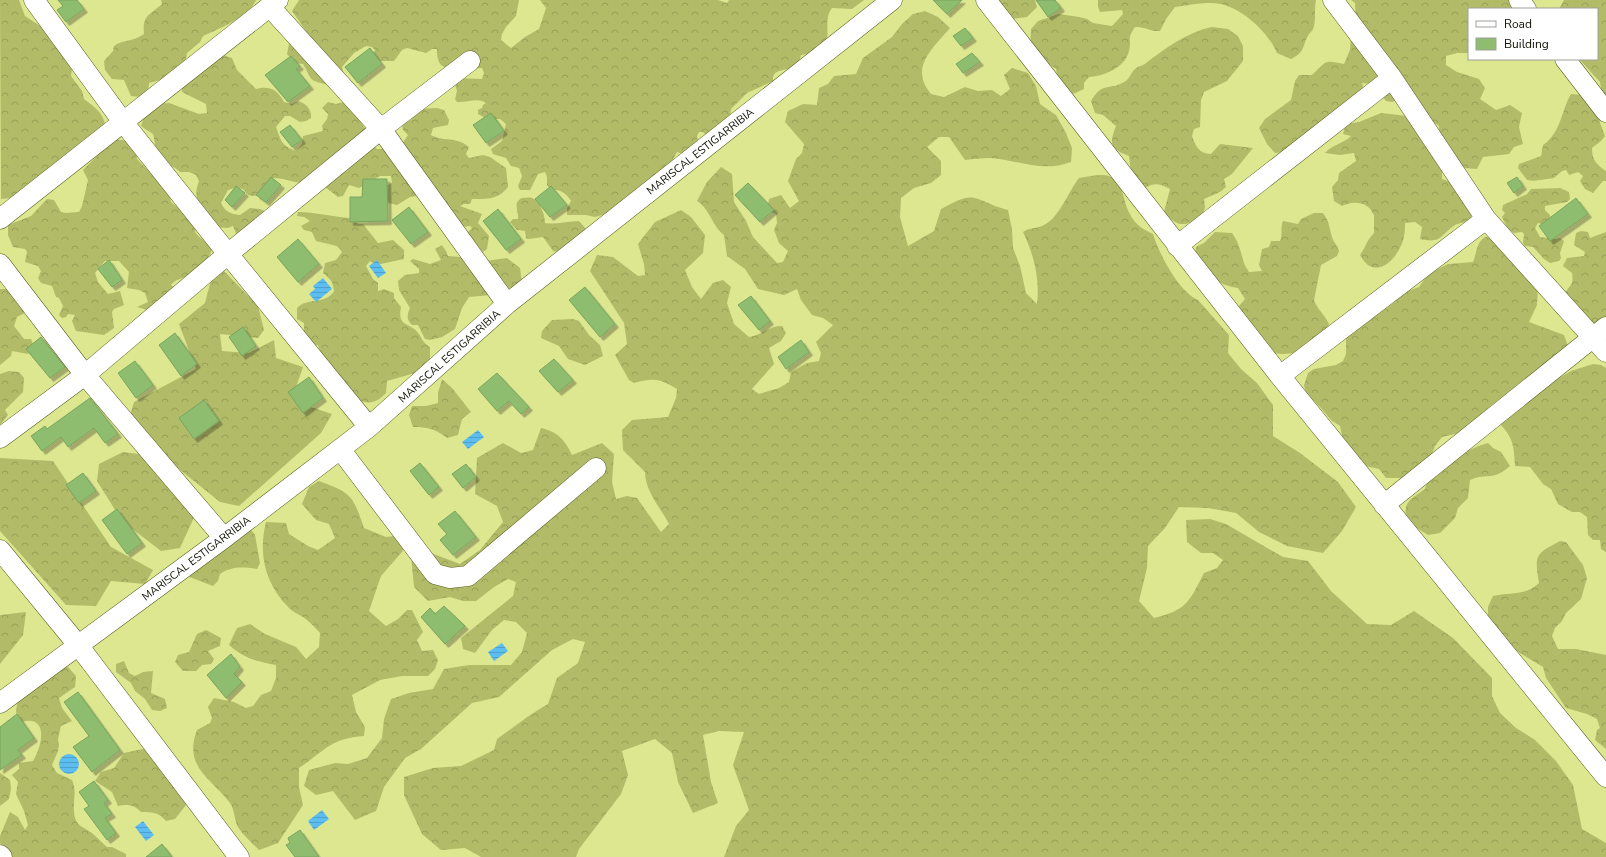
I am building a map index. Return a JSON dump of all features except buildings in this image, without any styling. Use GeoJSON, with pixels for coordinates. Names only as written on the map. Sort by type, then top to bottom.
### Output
{"type":"FeatureCollection","features":[{"type":"Feature","properties":{"kind":"street"},"geometry":{"type":"LineString","coordinates":[[34,0],[123,122],[369,427]]}},
{"type":"Feature","properties":{"kind":"street","name":"MARISCAL ESTIGARRIBIA"},"geometry":{"type":"LineString","coordinates":[[0,703],[224,538],[369,427],[507,304],[892,0]]}},
{"type":"Feature","properties":{"kind":"street"},"geometry":{"type":"LineString","coordinates":[[986,0],[1280,376],[1606,778]]}},
{"type":"Feature","properties":{"kind":"street"},"geometry":{"type":"LineString","coordinates":[[1333,0],[1392,78],[1486,219],[1602,338],[1384,505]]}},
{"type":"Feature","properties":{"kind":"street"},"geometry":{"type":"LineString","coordinates":[[1519,0],[1525,8]]}},
{"type":"Feature","properties":{"kind":"street"},"geometry":{"type":"LineString","coordinates":[[0,219],[274,3],[381,128],[507,304]]}},
{"type":"Feature","properties":{"kind":"street"},"geometry":{"type":"LineString","coordinates":[[1566,60],[1606,112]]}},
{"type":"Feature","properties":{"kind":"street"},"geometry":{"type":"LineString","coordinates":[[0,438],[85,375],[228,254],[381,128],[470,61]]}},
{"type":"Feature","properties":{"kind":"street"},"geometry":{"type":"LineString","coordinates":[[1177,246],[1392,78]]}},
{"type":"Feature","properties":{"kind":"street"},"geometry":{"type":"LineString","coordinates":[[1280,376],[1486,219]]}},
{"type":"Feature","properties":{"kind":"street"},"geometry":{"type":"LineString","coordinates":[[0,264],[85,375],[224,538]]}},
{"type":"Feature","properties":{"kind":"street"},"geometry":{"type":"LineString","coordinates":[[340,449],[435,574],[450,578],[468,576],[596,468]]}},
{"type":"Feature","properties":{"kind":"street"},"geometry":{"type":"LineString","coordinates":[[0,550],[78,645],[238,857]]}},
{"type":"Feature","properties":{"kind":"green space"},"geometry":{"type":"Polygon","coordinates":[[[0,0],[19,0],[25,16],[51,33],[73,61],[71,76],[82,91],[84,99],[96,108],[101,115],[106,129],[11,198],[1,199],[0,0]]]}},
{"type":"Feature","properties":{"kind":"green space"},"geometry":{"type":"Polygon","coordinates":[[[161,0],[256,0],[247,12],[233,22],[203,36],[200,42],[187,53],[184,69],[164,79],[149,83],[148,93],[140,97],[131,96],[124,80],[112,79],[105,70],[104,61],[113,51],[114,46],[121,42],[140,37],[144,34],[144,23],[146,19],[162,4],[161,0]]]}},
{"type":"Feature","properties":{"kind":"green space"},"geometry":{"type":"Polygon","coordinates":[[[299,0],[519,0],[516,16],[506,27],[502,34],[501,40],[511,48],[525,37],[539,29],[546,8],[540,0],[718,0],[727,3],[729,0],[864,0],[852,9],[832,8],[827,22],[827,40],[825,44],[816,46],[813,53],[801,55],[799,62],[793,67],[776,72],[773,77],[773,81],[747,93],[731,109],[730,116],[708,137],[703,132],[699,132],[697,136],[698,142],[686,155],[677,152],[672,161],[609,213],[595,217],[586,215],[567,215],[567,208],[571,201],[562,192],[551,190],[547,185],[547,177],[545,172],[538,174],[530,190],[520,190],[518,186],[522,176],[519,168],[511,166],[506,158],[493,154],[491,149],[502,141],[506,124],[500,119],[487,119],[478,114],[478,110],[486,103],[483,101],[476,100],[457,102],[455,99],[457,91],[455,84],[457,78],[482,79],[484,73],[482,68],[446,68],[439,62],[437,57],[437,49],[432,49],[426,53],[407,48],[402,50],[394,61],[375,61],[373,58],[375,50],[372,47],[366,46],[354,53],[342,67],[344,75],[329,85],[314,81],[303,64],[295,63],[287,54],[289,44],[296,41],[306,31],[292,11],[299,0]]]}},
{"type":"Feature","properties":{"kind":"green space"},"geometry":{"type":"Polygon","coordinates":[[[994,0],[1035,0],[1037,7],[1027,17],[1012,19],[994,0]]]}},
{"type":"Feature","properties":{"kind":"green space"},"geometry":{"type":"Polygon","coordinates":[[[1098,0],[1316,0],[1315,23],[1299,54],[1291,59],[1277,53],[1268,37],[1254,22],[1238,11],[1221,4],[1209,3],[1175,7],[1166,19],[1160,31],[1135,27],[1130,37],[1130,47],[1127,57],[1123,62],[1107,73],[1089,77],[1084,83],[1084,89],[1073,94],[1058,79],[1056,69],[1035,48],[1031,40],[1031,29],[1038,21],[1059,14],[1079,17],[1087,19],[1093,23],[1112,26],[1123,14],[1122,10],[1100,12],[1098,0]]]}},
{"type":"Feature","properties":{"kind":"green space"},"geometry":{"type":"Polygon","coordinates":[[[1351,0],[1515,0],[1521,8],[1468,8],[1468,53],[1457,53],[1446,56],[1446,65],[1457,72],[1479,79],[1485,88],[1480,99],[1496,110],[1510,105],[1522,113],[1519,127],[1523,144],[1514,147],[1509,154],[1483,157],[1477,169],[1464,168],[1439,136],[1439,126],[1399,99],[1392,102],[1386,101],[1371,84],[1362,83],[1363,87],[1359,93],[1283,152],[1275,153],[1267,144],[1259,128],[1265,119],[1291,100],[1295,81],[1299,75],[1312,75],[1326,62],[1344,64],[1350,50],[1351,34],[1356,21],[1355,3],[1351,0]]]}},
{"type":"Feature","properties":{"kind":"green space"},"geometry":{"type":"Polygon","coordinates":[[[1564,0],[1606,0],[1606,120],[1600,82],[1580,60],[1598,60],[1598,8],[1560,8],[1564,0]]]}},
{"type":"Feature","properties":{"kind":"green space"},"geometry":{"type":"Polygon","coordinates":[[[925,11],[938,17],[950,28],[930,51],[923,67],[922,76],[925,85],[931,94],[944,97],[965,87],[978,91],[992,90],[1001,96],[1010,89],[1004,75],[1012,68],[1028,73],[1036,86],[1040,104],[1056,115],[1066,133],[1072,148],[1071,162],[1060,165],[1040,166],[990,158],[965,160],[949,137],[939,137],[927,147],[941,161],[941,175],[931,183],[914,188],[901,198],[900,217],[908,246],[934,231],[941,209],[962,199],[969,197],[975,198],[1008,210],[1012,229],[1013,248],[1020,266],[1026,293],[1037,304],[1037,276],[1033,258],[1023,232],[1028,229],[1041,226],[1050,221],[1055,216],[1079,178],[1101,175],[1109,176],[1118,183],[1127,209],[1134,221],[1153,234],[1165,262],[1177,281],[1191,296],[1198,300],[1229,335],[1228,353],[1241,369],[1257,383],[1273,405],[1273,436],[1300,453],[1338,482],[1356,507],[1342,531],[1323,553],[1287,546],[1259,532],[1236,513],[1208,508],[1179,507],[1165,528],[1148,546],[1147,568],[1139,601],[1154,618],[1174,612],[1190,598],[1204,573],[1217,568],[1223,560],[1213,553],[1201,553],[1187,542],[1186,520],[1210,519],[1226,524],[1283,557],[1308,561],[1331,591],[1367,624],[1391,625],[1414,611],[1453,638],[1492,678],[1492,696],[1500,713],[1516,728],[1535,740],[1556,761],[1573,785],[1582,829],[1606,843],[1606,857],[724,857],[736,826],[749,810],[733,765],[744,732],[719,731],[703,735],[711,782],[718,803],[693,813],[678,782],[672,753],[655,739],[622,751],[628,775],[621,794],[579,849],[576,857],[481,857],[465,848],[441,850],[422,834],[404,795],[404,777],[433,768],[461,766],[494,750],[497,739],[528,716],[548,704],[557,678],[578,663],[585,642],[573,639],[552,650],[499,697],[472,703],[421,749],[405,758],[384,787],[376,811],[355,820],[333,791],[316,795],[304,786],[309,770],[335,763],[348,764],[367,758],[382,738],[384,719],[391,699],[409,693],[433,689],[444,669],[469,665],[511,665],[522,652],[527,633],[516,622],[504,620],[492,630],[475,653],[463,649],[461,638],[513,596],[516,582],[508,579],[494,587],[476,601],[463,601],[450,597],[428,601],[414,587],[411,555],[431,553],[460,564],[480,550],[503,522],[497,506],[475,494],[477,458],[503,443],[521,453],[533,450],[541,428],[560,437],[567,445],[572,455],[602,443],[614,454],[612,482],[616,499],[627,496],[637,498],[661,532],[669,524],[647,486],[645,472],[623,450],[622,430],[632,420],[668,417],[676,398],[677,389],[656,380],[647,380],[634,383],[629,380],[615,355],[627,344],[624,323],[590,271],[597,255],[613,257],[638,276],[645,275],[644,264],[638,244],[655,222],[681,210],[691,217],[705,235],[703,253],[685,270],[692,287],[701,299],[713,283],[723,280],[731,287],[727,303],[734,324],[749,337],[777,326],[782,326],[786,333],[781,341],[769,348],[774,364],[752,389],[759,394],[779,388],[789,382],[791,372],[807,363],[819,361],[821,353],[816,342],[833,325],[823,318],[812,315],[801,300],[797,289],[784,295],[758,289],[745,269],[727,256],[724,235],[705,208],[697,201],[707,182],[721,167],[732,174],[734,202],[746,221],[753,237],[777,263],[783,262],[788,251],[779,243],[774,230],[777,223],[776,214],[767,210],[769,199],[781,195],[790,208],[799,201],[788,181],[796,159],[802,153],[804,144],[785,122],[788,111],[803,104],[817,105],[819,88],[828,84],[834,76],[856,74],[863,58],[892,37],[902,24],[913,14],[925,11]]]}},
{"type":"Feature","properties":{"kind":"green space"},"geometry":{"type":"Polygon","coordinates":[[[1212,27],[1228,29],[1238,36],[1243,46],[1243,61],[1227,81],[1204,92],[1201,100],[1200,127],[1194,129],[1192,136],[1198,148],[1207,154],[1211,154],[1220,144],[1253,148],[1232,174],[1224,179],[1226,187],[1220,192],[1204,199],[1205,207],[1202,218],[1190,223],[1182,224],[1173,221],[1164,212],[1170,189],[1158,184],[1145,188],[1131,173],[1129,156],[1118,151],[1112,142],[1112,137],[1116,126],[1103,115],[1095,113],[1091,101],[1099,91],[1124,82],[1136,68],[1145,64],[1177,41],[1203,29],[1212,27]]]}},
{"type":"Feature","properties":{"kind":"green space"},"geometry":{"type":"Polygon","coordinates":[[[217,53],[232,58],[237,70],[256,89],[269,88],[279,94],[284,102],[292,104],[298,101],[304,103],[308,107],[311,112],[311,118],[300,122],[290,116],[285,116],[276,127],[279,136],[285,145],[291,149],[296,151],[302,144],[303,136],[323,131],[322,126],[327,119],[328,114],[322,108],[328,102],[336,104],[347,101],[366,130],[305,183],[273,178],[272,185],[261,193],[253,196],[246,193],[243,189],[235,188],[228,190],[221,203],[224,209],[229,212],[240,215],[250,208],[260,209],[269,213],[239,241],[233,226],[228,228],[214,227],[202,211],[196,194],[199,181],[196,175],[189,172],[180,172],[164,163],[158,157],[153,134],[141,126],[146,110],[159,104],[169,103],[199,114],[207,113],[206,104],[182,92],[183,82],[217,53]]]}},
{"type":"Feature","properties":{"kind":"green space"},"geometry":{"type":"Polygon","coordinates":[[[1571,94],[1583,95],[1598,107],[1600,123],[1605,136],[1592,148],[1595,161],[1606,171],[1606,181],[1603,181],[1593,193],[1585,189],[1580,181],[1583,176],[1578,172],[1569,175],[1566,170],[1562,171],[1554,178],[1530,181],[1527,180],[1518,168],[1519,164],[1541,156],[1543,145],[1554,134],[1571,94]]]}},
{"type":"Feature","properties":{"kind":"green space"},"geometry":{"type":"Polygon","coordinates":[[[437,108],[444,110],[449,120],[448,125],[433,128],[431,135],[459,141],[469,147],[466,154],[469,158],[483,155],[490,157],[506,168],[508,187],[504,191],[496,197],[472,199],[470,204],[460,206],[482,214],[478,223],[489,236],[487,249],[483,252],[468,235],[468,232],[472,228],[470,226],[462,227],[420,191],[417,196],[410,197],[397,205],[385,202],[384,187],[392,183],[391,176],[380,176],[359,188],[349,185],[343,196],[338,197],[325,187],[340,173],[347,171],[356,156],[367,154],[366,151],[375,147],[377,149],[382,149],[383,145],[402,144],[408,135],[403,130],[402,124],[411,120],[419,109],[437,108]]]}},
{"type":"Feature","properties":{"kind":"green space"},"geometry":{"type":"Polygon","coordinates":[[[1381,113],[1407,116],[1442,164],[1442,179],[1457,184],[1471,211],[1471,221],[1455,225],[1440,238],[1433,240],[1420,239],[1422,227],[1415,222],[1405,223],[1403,242],[1392,260],[1381,267],[1374,267],[1368,265],[1360,255],[1374,233],[1374,215],[1365,205],[1351,203],[1342,206],[1334,201],[1332,187],[1338,180],[1339,173],[1356,161],[1354,153],[1340,155],[1325,153],[1351,136],[1343,134],[1346,124],[1359,122],[1381,113]]]}},
{"type":"Feature","properties":{"kind":"green space"},"geometry":{"type":"Polygon","coordinates":[[[114,139],[128,141],[135,148],[137,159],[169,192],[171,202],[197,224],[195,232],[212,249],[209,257],[203,264],[196,271],[173,283],[171,285],[175,289],[151,311],[137,307],[148,302],[145,293],[139,290],[127,288],[129,272],[119,261],[105,261],[95,273],[98,282],[108,294],[120,291],[124,305],[114,309],[112,312],[114,328],[104,335],[76,331],[72,321],[75,315],[68,314],[66,317],[62,318],[59,315],[63,306],[59,298],[56,297],[52,286],[41,283],[38,278],[41,271],[38,266],[25,262],[27,252],[25,249],[13,247],[8,235],[8,225],[31,216],[47,199],[54,200],[61,212],[79,212],[82,206],[88,180],[83,170],[114,139]]]}},
{"type":"Feature","properties":{"kind":"green space"},"geometry":{"type":"Polygon","coordinates":[[[1560,188],[1569,192],[1570,199],[1567,202],[1545,206],[1545,210],[1550,215],[1550,221],[1544,225],[1538,223],[1535,228],[1540,237],[1560,238],[1564,241],[1560,253],[1561,258],[1559,261],[1550,263],[1533,247],[1525,246],[1523,243],[1524,234],[1522,232],[1514,233],[1508,229],[1502,217],[1505,213],[1502,210],[1503,205],[1527,194],[1531,189],[1560,188]]]}},
{"type":"Feature","properties":{"kind":"green space"},"geometry":{"type":"Polygon","coordinates":[[[522,198],[532,198],[540,205],[545,223],[553,224],[579,221],[587,230],[559,252],[553,251],[543,237],[526,238],[525,231],[517,230],[510,222],[513,219],[518,219],[517,202],[522,198]]]}},
{"type":"Feature","properties":{"kind":"green space"},"geometry":{"type":"Polygon","coordinates":[[[298,212],[354,218],[358,224],[363,224],[378,243],[393,240],[404,250],[404,259],[376,265],[370,261],[366,266],[373,279],[378,283],[378,291],[384,289],[394,293],[394,298],[401,307],[400,314],[403,322],[415,330],[423,341],[430,347],[430,359],[415,373],[387,381],[386,393],[378,400],[370,402],[362,401],[348,391],[328,370],[331,364],[321,354],[318,345],[314,345],[304,333],[304,323],[297,319],[297,308],[306,303],[326,298],[334,291],[331,280],[323,273],[325,263],[336,260],[342,252],[337,246],[316,241],[312,232],[304,230],[301,226],[310,221],[304,217],[297,216],[298,212]]]}},
{"type":"Feature","properties":{"kind":"green space"},"geometry":{"type":"Polygon","coordinates":[[[1314,213],[1323,213],[1325,216],[1339,251],[1337,256],[1321,265],[1314,300],[1329,324],[1324,333],[1316,341],[1308,346],[1298,349],[1295,353],[1271,353],[1242,315],[1239,306],[1245,299],[1238,288],[1223,284],[1212,277],[1195,254],[1196,247],[1204,243],[1215,232],[1232,233],[1236,238],[1244,263],[1249,272],[1262,271],[1259,265],[1262,249],[1269,247],[1271,241],[1280,241],[1283,221],[1298,224],[1301,219],[1314,213]]]}},
{"type":"Feature","properties":{"kind":"green space"},"geometry":{"type":"Polygon","coordinates":[[[1581,231],[1588,232],[1590,238],[1606,232],[1606,320],[1585,329],[1565,298],[1566,292],[1572,283],[1572,273],[1563,266],[1567,258],[1584,256],[1585,252],[1574,245],[1576,233],[1581,231]]]}},
{"type":"Feature","properties":{"kind":"green space"},"geometry":{"type":"Polygon","coordinates":[[[1485,237],[1495,238],[1538,285],[1537,305],[1529,322],[1564,335],[1568,346],[1489,407],[1487,413],[1463,432],[1442,437],[1435,446],[1430,459],[1403,478],[1386,478],[1379,469],[1365,466],[1344,445],[1340,426],[1331,420],[1306,393],[1304,385],[1308,373],[1314,369],[1336,365],[1343,361],[1346,354],[1346,338],[1395,302],[1402,293],[1419,287],[1428,274],[1448,264],[1473,262],[1478,245],[1485,237]]]}},
{"type":"Feature","properties":{"kind":"green space"},"geometry":{"type":"Polygon","coordinates":[[[442,245],[448,256],[460,257],[464,253],[485,261],[507,258],[520,268],[522,283],[491,295],[469,297],[462,308],[455,329],[442,337],[430,340],[425,339],[418,325],[412,325],[409,321],[408,315],[410,308],[399,290],[398,281],[405,275],[419,273],[419,269],[410,261],[413,259],[430,264],[441,260],[435,249],[442,245]]]}},
{"type":"Feature","properties":{"kind":"green space"},"geometry":{"type":"Polygon","coordinates":[[[223,270],[258,306],[264,330],[258,338],[220,334],[222,351],[249,353],[274,340],[276,358],[303,367],[294,393],[299,403],[332,414],[321,433],[239,506],[220,502],[143,440],[129,419],[134,402],[196,369],[179,324],[205,303],[212,276],[223,270]]]}},
{"type":"Feature","properties":{"kind":"green space"},"geometry":{"type":"Polygon","coordinates":[[[0,289],[7,289],[27,312],[17,317],[14,326],[24,339],[31,339],[34,347],[28,354],[12,351],[11,356],[0,365],[0,289]]]}},
{"type":"Feature","properties":{"kind":"green space"},"geometry":{"type":"Polygon","coordinates":[[[573,319],[579,321],[589,335],[600,345],[603,356],[585,365],[568,359],[559,346],[541,338],[542,331],[552,320],[573,319]]]}},
{"type":"Feature","properties":{"kind":"green space"},"geometry":{"type":"Polygon","coordinates":[[[1593,364],[1601,365],[1606,368],[1606,552],[1601,549],[1600,540],[1593,540],[1588,535],[1587,517],[1580,512],[1572,512],[1558,504],[1551,489],[1543,484],[1530,467],[1515,466],[1512,442],[1504,428],[1499,423],[1534,393],[1571,371],[1593,364]]]}},
{"type":"Feature","properties":{"kind":"green space"},"geometry":{"type":"Polygon","coordinates":[[[9,371],[19,372],[24,378],[23,392],[5,410],[8,415],[0,425],[0,374],[9,371]]]}},
{"type":"Feature","properties":{"kind":"green space"},"geometry":{"type":"Polygon","coordinates":[[[442,379],[452,388],[471,412],[462,419],[458,435],[447,438],[439,432],[431,429],[413,427],[409,415],[412,406],[426,406],[438,403],[438,393],[442,379]]]}},
{"type":"Feature","properties":{"kind":"green space"},"geometry":{"type":"Polygon","coordinates":[[[1488,443],[1493,448],[1501,452],[1510,466],[1499,474],[1470,480],[1468,498],[1458,508],[1455,518],[1440,533],[1428,535],[1407,522],[1406,510],[1408,502],[1425,489],[1427,482],[1438,476],[1460,455],[1488,443]]]}},
{"type":"Feature","properties":{"kind":"green space"},"geometry":{"type":"Polygon","coordinates":[[[123,452],[155,456],[182,473],[202,500],[180,548],[161,551],[122,521],[97,481],[99,464],[123,452]]]}},
{"type":"Feature","properties":{"kind":"green space"},"geometry":{"type":"Polygon","coordinates":[[[0,458],[53,461],[111,547],[153,570],[145,584],[111,581],[96,606],[66,605],[0,531],[0,458]]]}},
{"type":"Feature","properties":{"kind":"green space"},"geometry":{"type":"Polygon","coordinates":[[[319,481],[338,489],[350,497],[354,502],[364,528],[386,537],[397,536],[408,540],[402,552],[381,576],[369,611],[386,626],[398,619],[407,610],[412,610],[423,632],[417,640],[422,651],[433,650],[438,660],[435,669],[428,676],[402,676],[380,680],[352,695],[356,712],[365,727],[364,736],[352,737],[328,746],[299,768],[299,787],[303,805],[278,843],[259,850],[238,827],[230,803],[201,771],[196,763],[194,743],[197,730],[210,723],[212,718],[208,707],[214,698],[234,702],[246,708],[253,706],[261,695],[271,691],[276,678],[276,665],[251,659],[229,645],[237,628],[250,624],[265,634],[296,647],[306,659],[319,647],[320,633],[307,620],[289,608],[274,589],[269,579],[263,557],[263,546],[266,522],[286,523],[289,534],[308,546],[318,550],[335,538],[329,524],[316,520],[302,504],[309,487],[319,481]]]}},
{"type":"Feature","properties":{"kind":"green space"},"geometry":{"type":"Polygon","coordinates":[[[247,525],[255,535],[260,563],[257,569],[233,568],[224,571],[220,574],[218,581],[213,586],[187,576],[247,525]]]}},
{"type":"Feature","properties":{"kind":"green space"},"geometry":{"type":"Polygon","coordinates":[[[1560,541],[1566,542],[1583,565],[1587,578],[1581,599],[1566,613],[1562,621],[1555,628],[1552,636],[1558,649],[1576,649],[1606,655],[1606,749],[1595,740],[1597,730],[1600,728],[1597,719],[1587,714],[1566,708],[1546,678],[1543,667],[1505,644],[1488,618],[1488,607],[1493,596],[1523,592],[1539,583],[1537,560],[1541,552],[1560,541]]]}},
{"type":"Feature","properties":{"kind":"green space"},"geometry":{"type":"Polygon","coordinates":[[[26,612],[23,635],[0,664],[0,615],[26,612]]]}},
{"type":"Feature","properties":{"kind":"green space"},"geometry":{"type":"Polygon","coordinates":[[[206,630],[221,638],[220,646],[208,651],[214,659],[211,664],[202,665],[196,671],[183,671],[175,662],[178,655],[189,652],[197,634],[206,630]]]}},
{"type":"Feature","properties":{"kind":"green space"},"geometry":{"type":"Polygon","coordinates":[[[124,661],[129,673],[135,676],[143,672],[153,671],[151,693],[165,699],[167,708],[160,711],[152,710],[145,699],[135,691],[131,683],[116,672],[116,664],[124,661]]]}},
{"type":"Feature","properties":{"kind":"green space"},"geometry":{"type":"Polygon","coordinates":[[[58,664],[68,667],[76,676],[75,687],[59,698],[62,708],[72,721],[61,726],[58,739],[58,751],[52,765],[57,773],[72,780],[75,792],[75,817],[78,824],[90,831],[107,847],[112,847],[126,854],[126,857],[11,857],[0,843],[0,836],[10,812],[18,817],[25,830],[28,825],[24,811],[16,794],[18,782],[12,775],[19,769],[19,763],[33,761],[40,746],[41,731],[39,725],[35,722],[28,721],[18,723],[16,711],[19,692],[58,664]]]}},
{"type":"Feature","properties":{"kind":"green space"},"geometry":{"type":"Polygon","coordinates":[[[147,748],[159,762],[161,772],[184,797],[186,805],[175,819],[166,821],[155,813],[141,812],[131,806],[118,806],[112,792],[95,781],[101,772],[114,768],[124,753],[147,748]]]}},
{"type":"Feature","properties":{"kind":"green space"},"geometry":{"type":"Polygon","coordinates":[[[0,773],[10,780],[11,789],[9,799],[0,806],[0,773]]]}},
{"type":"Feature","properties":{"kind":"water"},"geometry":{"type":"Polygon","coordinates":[[[377,260],[386,273],[378,278],[369,266],[377,260]]]}},
{"type":"Feature","properties":{"kind":"water"},"geometry":{"type":"Polygon","coordinates":[[[323,278],[332,289],[316,302],[309,294],[315,289],[313,286],[323,278]]]}},
{"type":"Feature","properties":{"kind":"water"},"geometry":{"type":"Polygon","coordinates":[[[478,430],[484,437],[468,449],[462,442],[478,430]]]}},
{"type":"Feature","properties":{"kind":"water"},"geometry":{"type":"Polygon","coordinates":[[[502,643],[508,651],[494,661],[488,652],[502,643]]]}},
{"type":"Feature","properties":{"kind":"water"},"geometry":{"type":"Polygon","coordinates":[[[65,754],[73,754],[79,760],[79,768],[73,774],[65,774],[59,768],[59,760],[65,754]]]}},
{"type":"Feature","properties":{"kind":"water"},"geometry":{"type":"Polygon","coordinates":[[[322,810],[329,819],[314,830],[308,821],[322,810]]]}},
{"type":"Feature","properties":{"kind":"water"},"geometry":{"type":"Polygon","coordinates":[[[143,821],[154,835],[146,841],[135,827],[143,821]]]}}]}
